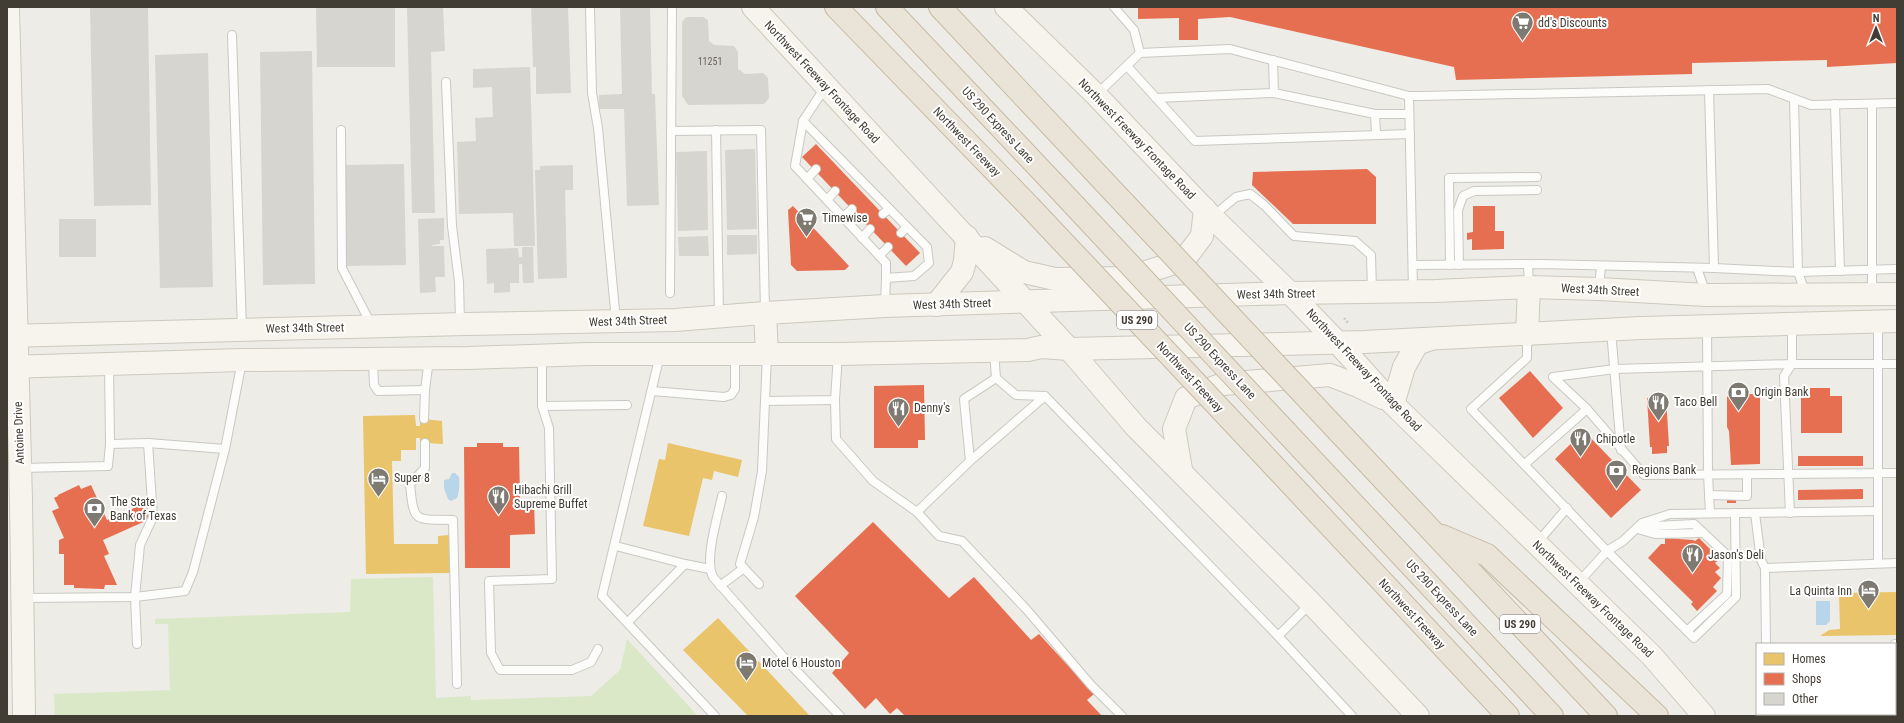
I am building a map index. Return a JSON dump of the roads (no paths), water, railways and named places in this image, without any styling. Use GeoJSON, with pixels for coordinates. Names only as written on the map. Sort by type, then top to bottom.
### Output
{"type":"FeatureCollection","features":[{"type":"Feature","properties":{"kind":"highway","name":"Northwest Freeway"},"geometry":{"type":"LineString","coordinates":[[836,7],[1029,206],[1508,716]]}},
{"type":"Feature","properties":{"kind":"highway","name":"US 290 Express Lane"},"geometry":{"type":"LineString","coordinates":[[887,7],[1552,716]]}},
{"type":"Feature","properties":{"kind":"highway","name":"US 290"},"geometry":{"type":"LineString","coordinates":[[940,7],[1606,716]]}},
{"type":"Feature","properties":{"kind":"highway"},"geometry":{"type":"LineString","coordinates":[[1434,533],[1487,555],[1657,716]]}},
{"type":"Feature","properties":{"kind":"main road","name":"Antoine Drive"},"geometry":{"type":"LineString","coordinates":[[8,7],[12,367],[20,468],[15,598],[24,716]]}},
{"type":"Feature","properties":{"kind":"main road","name":"Northwest Freeway Frontage Road"},"geometry":{"type":"LineString","coordinates":[[753,7],[967,237],[1025,303],[1069,349],[1136,426],[1311,603],[1418,716]]}},
{"type":"Feature","properties":{"kind":"main road","name":"Northwest Freeway Frontage Road"},"geometry":{"type":"LineString","coordinates":[[1006,7],[1096,95],[1209,213],[1290,293],[1338,343],[1392,404],[1652,656],[1704,716]]}},
{"type":"Feature","properties":{"kind":"main road"},"geometry":{"type":"LineString","coordinates":[[936,305],[962,272],[965,261],[967,237],[1024,272],[1055,279],[1128,278],[1184,260],[1202,236],[1209,213]]}},
{"type":"Feature","properties":{"kind":"main road","name":"West 34th Street"},"geometry":{"type":"LineString","coordinates":[[12,336],[372,326],[616,322],[885,306],[1025,303],[1290,293],[1413,292],[1529,287],[1599,289],[1706,296],[1897,294]]}},
{"type":"Feature","properties":{"kind":"main road"},"geometry":{"type":"LineString","coordinates":[[1527,335],[1529,287]]}},
{"type":"Feature","properties":{"kind":"main road"},"geometry":{"type":"LineString","coordinates":[[1706,296],[1706,326]]}},
{"type":"Feature","properties":{"kind":"main road"},"geometry":{"type":"LineString","coordinates":[[765,313],[767,354]]}},
{"type":"Feature","properties":{"kind":"main road"},"geometry":{"type":"LineString","coordinates":[[12,367],[242,360],[661,354],[838,354],[1028,350],[1041,347],[1069,349],[1338,343],[1706,326],[1887,321]]}},
{"type":"Feature","properties":{"kind":"main road"},"geometry":{"type":"LineString","coordinates":[[372,326],[373,358]]}},
{"type":"Feature","properties":{"kind":"main road"},"geometry":{"type":"LineString","coordinates":[[1181,470],[1174,429],[1186,398],[1223,384],[1330,375],[1358,386],[1392,404],[1404,367],[1417,344],[1431,339]]}},
{"type":"Feature","properties":{"kind":"lane"},"geometry":{"type":"LineString","coordinates":[[670,293],[672,7]]}},
{"type":"Feature","properties":{"kind":"lane"},"geometry":{"type":"LineString","coordinates":[[1114,7],[1134,30],[1140,53]]}},
{"type":"Feature","properties":{"kind":"lane"},"geometry":{"type":"LineString","coordinates":[[590,8],[592,93],[598,128],[616,322]]}},
{"type":"Feature","properties":{"kind":"lane"},"geometry":{"type":"LineString","coordinates":[[232,35],[242,330]]}},
{"type":"Feature","properties":{"kind":"lane"},"geometry":{"type":"LineString","coordinates":[[1096,95],[1140,53],[1230,49],[1409,96],[1768,89],[1811,105],[1897,103]]}},
{"type":"Feature","properties":{"kind":"lane"},"geometry":{"type":"LineString","coordinates":[[1272,60],[1274,93]]}},
{"type":"Feature","properties":{"kind":"lane"},"geometry":{"type":"LineString","coordinates":[[1127,66],[1195,141],[1410,134]]}},
{"type":"Feature","properties":{"kind":"lane"},"geometry":{"type":"LineString","coordinates":[[446,82],[452,226],[459,282],[460,324]]}},
{"type":"Feature","properties":{"kind":"lane"},"geometry":{"type":"LineString","coordinates":[[826,86],[803,121],[795,166],[886,263],[885,306]]}},
{"type":"Feature","properties":{"kind":"lane"},"geometry":{"type":"LineString","coordinates":[[1709,90],[1714,268]]}},
{"type":"Feature","properties":{"kind":"lane"},"geometry":{"type":"LineString","coordinates":[[1156,98],[1274,93],[1375,114],[1409,114]]}},
{"type":"Feature","properties":{"kind":"lane"},"geometry":{"type":"LineString","coordinates":[[1409,96],[1413,292]]}},
{"type":"Feature","properties":{"kind":"lane"},"geometry":{"type":"LineString","coordinates":[[1794,99],[1798,272],[1806,295]]}},
{"type":"Feature","properties":{"kind":"lane"},"geometry":{"type":"LineString","coordinates":[[1835,104],[1840,271]]}},
{"type":"Feature","properties":{"kind":"lane"},"geometry":{"type":"LineString","coordinates":[[1872,104],[1874,270],[1872,295]]}},
{"type":"Feature","properties":{"kind":"lane"},"geometry":{"type":"LineString","coordinates":[[1375,114],[1376,134]]}},
{"type":"Feature","properties":{"kind":"lane"},"geometry":{"type":"LineString","coordinates":[[803,121],[830,154],[904,230],[927,247],[929,262],[914,276],[886,278]]}},
{"type":"Feature","properties":{"kind":"lane"},"geometry":{"type":"LineString","coordinates":[[341,130],[342,268],[372,326]]}},
{"type":"Feature","properties":{"kind":"lane"},"geometry":{"type":"LineString","coordinates":[[716,130],[720,316]]}},
{"type":"Feature","properties":{"kind":"lane"},"geometry":{"type":"LineString","coordinates":[[671,131],[761,130],[765,313]]}},
{"type":"Feature","properties":{"kind":"lane"},"geometry":{"type":"LineString","coordinates":[[807,179],[816,170]]}},
{"type":"Feature","properties":{"kind":"lane"},"geometry":{"type":"LineString","coordinates":[[1450,265],[1449,178],[1537,177]]}},
{"type":"Feature","properties":{"kind":"lane"},"geometry":{"type":"LineString","coordinates":[[1449,202],[1474,191],[1537,190]]}},
{"type":"Feature","properties":{"kind":"lane"},"geometry":{"type":"LineString","coordinates":[[827,200],[835,191]]}},
{"type":"Feature","properties":{"kind":"lane"},"geometry":{"type":"LineString","coordinates":[[1209,213],[1236,197],[1250,194],[1264,205],[1294,236],[1355,242],[1371,255],[1372,292]]}},
{"type":"Feature","properties":{"kind":"lane"},"geometry":{"type":"LineString","coordinates":[[1459,265],[1458,210],[1463,196]]}},
{"type":"Feature","properties":{"kind":"lane"},"geometry":{"type":"LineString","coordinates":[[843,217],[852,209]]}},
{"type":"Feature","properties":{"kind":"lane"},"geometry":{"type":"LineString","coordinates":[[862,238],[870,228]]}},
{"type":"Feature","properties":{"kind":"lane"},"geometry":{"type":"LineString","coordinates":[[879,256],[888,247]]}},
{"type":"Feature","properties":{"kind":"lane"},"geometry":{"type":"LineString","coordinates":[[1412,265],[1528,264],[1714,268],[1798,272],[1897,269]]}},
{"type":"Feature","properties":{"kind":"lane"},"geometry":{"type":"LineString","coordinates":[[1528,264],[1529,287]]}},
{"type":"Feature","properties":{"kind":"lane"},"geometry":{"type":"LineString","coordinates":[[1599,289],[1601,266]]}},
{"type":"Feature","properties":{"kind":"lane"},"geometry":{"type":"LineString","coordinates":[[1697,268],[1706,296]]}},
{"type":"Feature","properties":{"kind":"lane"},"geometry":{"type":"LineString","coordinates":[[1878,563],[1878,364],[1887,321]]}},
{"type":"Feature","properties":{"kind":"lane"},"geometry":{"type":"LineString","coordinates":[[1790,513],[1784,376],[1792,364],[1792,323]]}},
{"type":"Feature","properties":{"kind":"lane"},"geometry":{"type":"LineString","coordinates":[[1706,326],[1710,513]]}},
{"type":"Feature","properties":{"kind":"lane"},"geometry":{"type":"LineString","coordinates":[[1610,330],[1622,450]]}},
{"type":"Feature","properties":{"kind":"lane"},"geometry":{"type":"LineString","coordinates":[[1527,335],[1528,358],[1471,409],[1607,551],[1694,638],[1736,597],[1735,513]]}},
{"type":"Feature","properties":{"kind":"lane"},"geometry":{"type":"LineString","coordinates":[[994,350],[996,378],[1016,395],[1045,396],[1278,636],[1352,716]]}},
{"type":"Feature","properties":{"kind":"lane"},"geometry":{"type":"LineString","coordinates":[[661,354],[616,546],[602,596],[715,716]]}},
{"type":"Feature","properties":{"kind":"lane"},"geometry":{"type":"LineString","coordinates":[[652,392],[724,397],[731,395],[735,389],[735,354]]}},
{"type":"Feature","properties":{"kind":"lane"},"geometry":{"type":"LineString","coordinates":[[759,584],[740,564],[754,517],[762,471],[767,354]]}},
{"type":"Feature","properties":{"kind":"lane"},"geometry":{"type":"LineString","coordinates":[[838,354],[835,400],[836,439],[873,481],[917,512],[939,536],[962,541],[1027,610],[1091,685],[1122,716]]}},
{"type":"Feature","properties":{"kind":"lane"},"geometry":{"type":"LineString","coordinates":[[542,356],[542,406],[549,428],[552,579],[489,581],[491,653],[500,670],[572,670],[591,662],[598,649]]}},
{"type":"Feature","properties":{"kind":"lane"},"geometry":{"type":"LineString","coordinates":[[373,358],[374,385],[378,391],[425,390]]}},
{"type":"Feature","properties":{"kind":"lane"},"geometry":{"type":"LineString","coordinates":[[424,419],[425,390],[430,358]]}},
{"type":"Feature","properties":{"kind":"lane"},"geometry":{"type":"LineString","coordinates":[[15,598],[135,597],[185,591],[193,572],[225,450],[242,360]]}},
{"type":"Feature","properties":{"kind":"lane"},"geometry":{"type":"LineString","coordinates":[[20,468],[108,466],[110,444],[109,364]]}},
{"type":"Feature","properties":{"kind":"lane"},"geometry":{"type":"LineString","coordinates":[[1897,364],[1792,364],[1615,369],[1553,377],[1586,409],[1644,475],[1897,473]]}},
{"type":"Feature","properties":{"kind":"lane"},"geometry":{"type":"LineString","coordinates":[[970,461],[964,399],[996,378]]}},
{"type":"Feature","properties":{"kind":"lane"},"geometry":{"type":"LineString","coordinates":[[917,512],[970,461],[1045,396]]}},
{"type":"Feature","properties":{"kind":"lane"},"geometry":{"type":"LineString","coordinates":[[764,401],[835,400]]}},
{"type":"Feature","properties":{"kind":"lane"},"geometry":{"type":"LineString","coordinates":[[542,406],[627,405]]}},
{"type":"Feature","properties":{"kind":"lane"},"geometry":{"type":"LineString","coordinates":[[1525,464],[1586,409]]}},
{"type":"Feature","properties":{"kind":"lane"},"geometry":{"type":"LineString","coordinates":[[110,444],[148,443],[225,450]]}},
{"type":"Feature","properties":{"kind":"lane"},"geometry":{"type":"LineString","coordinates":[[137,644],[135,597],[140,545],[153,518],[148,443]]}},
{"type":"Feature","properties":{"kind":"lane"},"geometry":{"type":"LineString","coordinates":[[425,443],[424,468],[410,484],[412,511],[416,516],[427,520],[453,520],[457,684]]}},
{"type":"Feature","properties":{"kind":"lane"},"geometry":{"type":"LineString","coordinates":[[1709,495],[1747,496],[1747,474]]}},
{"type":"Feature","properties":{"kind":"lane"},"geometry":{"type":"LineString","coordinates":[[722,496],[710,557],[710,569],[713,577],[787,661],[840,716]]}},
{"type":"Feature","properties":{"kind":"lane"},"geometry":{"type":"LineString","coordinates":[[1537,544],[1567,508]]}},
{"type":"Feature","properties":{"kind":"lane"},"geometry":{"type":"LineString","coordinates":[[1578,584],[1607,551],[1623,541],[1642,523],[1670,514],[1878,511]]}},
{"type":"Feature","properties":{"kind":"lane"},"geometry":{"type":"LineString","coordinates":[[1700,513],[1700,525],[1703,533]]}},
{"type":"Feature","properties":{"kind":"lane"},"geometry":{"type":"LineString","coordinates":[[1755,513],[1761,560],[1765,568],[1766,643]]}},
{"type":"Feature","properties":{"kind":"lane"},"geometry":{"type":"LineString","coordinates":[[1636,529],[1656,526],[1694,524],[1728,556],[1727,594],[1687,631]]}},
{"type":"Feature","properties":{"kind":"lane"},"geometry":{"type":"LineString","coordinates":[[616,546],[684,564],[710,569]]}},
{"type":"Feature","properties":{"kind":"lane"},"geometry":{"type":"LineString","coordinates":[[1765,568],[1897,563]]}},
{"type":"Feature","properties":{"kind":"lane"},"geometry":{"type":"LineString","coordinates":[[628,622],[684,564]]}},
{"type":"Feature","properties":{"kind":"lane"},"geometry":{"type":"LineString","coordinates":[[720,586],[744,568]]}},
{"type":"Feature","properties":{"kind":"lane"},"geometry":{"type":"LineString","coordinates":[[1278,636],[1311,603]]}},
{"type":"Feature","properties":{"kind":"water"},"geometry":{"type":"Polygon","coordinates":[[[452,473],[455,473],[459,477],[459,491],[458,497],[451,501],[448,499],[444,488],[444,480],[449,479],[452,473]]]}},
{"type":"Feature","properties":{"kind":"water"},"geometry":{"type":"Polygon","coordinates":[[[1816,601],[1830,601],[1830,621],[1826,625],[1816,625],[1816,601]]]}},
{"type":"Feature","properties":{"kind":"place","name":"dd's Discounts"},"geometry":{"type":"Point","coordinates":[1523,42]}},
{"type":"Feature","properties":{"kind":"place","name":"Timewise"},"geometry":{"type":"Point","coordinates":[806,238]}},
{"type":"Feature","properties":{"kind":"place","name":"Origin Bank"},"geometry":{"type":"Point","coordinates":[1738,412]}},
{"type":"Feature","properties":{"kind":"place","name":"Taco Bell"},"geometry":{"type":"Point","coordinates":[1658,422]}},
{"type":"Feature","properties":{"kind":"place","name":"Denny's"},"geometry":{"type":"Point","coordinates":[899,428]}},
{"type":"Feature","properties":{"kind":"place","name":"Chipotle"},"geometry":{"type":"Point","coordinates":[1580,458]}},
{"type":"Feature","properties":{"kind":"place","name":"Regions Bank"},"geometry":{"type":"Point","coordinates":[1616,490]}},
{"type":"Feature","properties":{"kind":"place","name":"Super 8"},"geometry":{"type":"Point","coordinates":[379,498]}},
{"type":"Feature","properties":{"kind":"place","name":"Hibachi Grill Supreme Buffet"},"geometry":{"type":"Point","coordinates":[499,516]}},
{"type":"Feature","properties":{"kind":"place","name":"The State Bank of Texas"},"geometry":{"type":"Point","coordinates":[94,528]}},
{"type":"Feature","properties":{"kind":"place","name":"Jason's Deli"},"geometry":{"type":"Point","coordinates":[1692,574]}},
{"type":"Feature","properties":{"kind":"place","name":"La Quinta Inn"},"geometry":{"type":"Point","coordinates":[1868,610]}},
{"type":"Feature","properties":{"kind":"place","name":"Motel 6 Houston"},"geometry":{"type":"Point","coordinates":[747,682]}}]}
